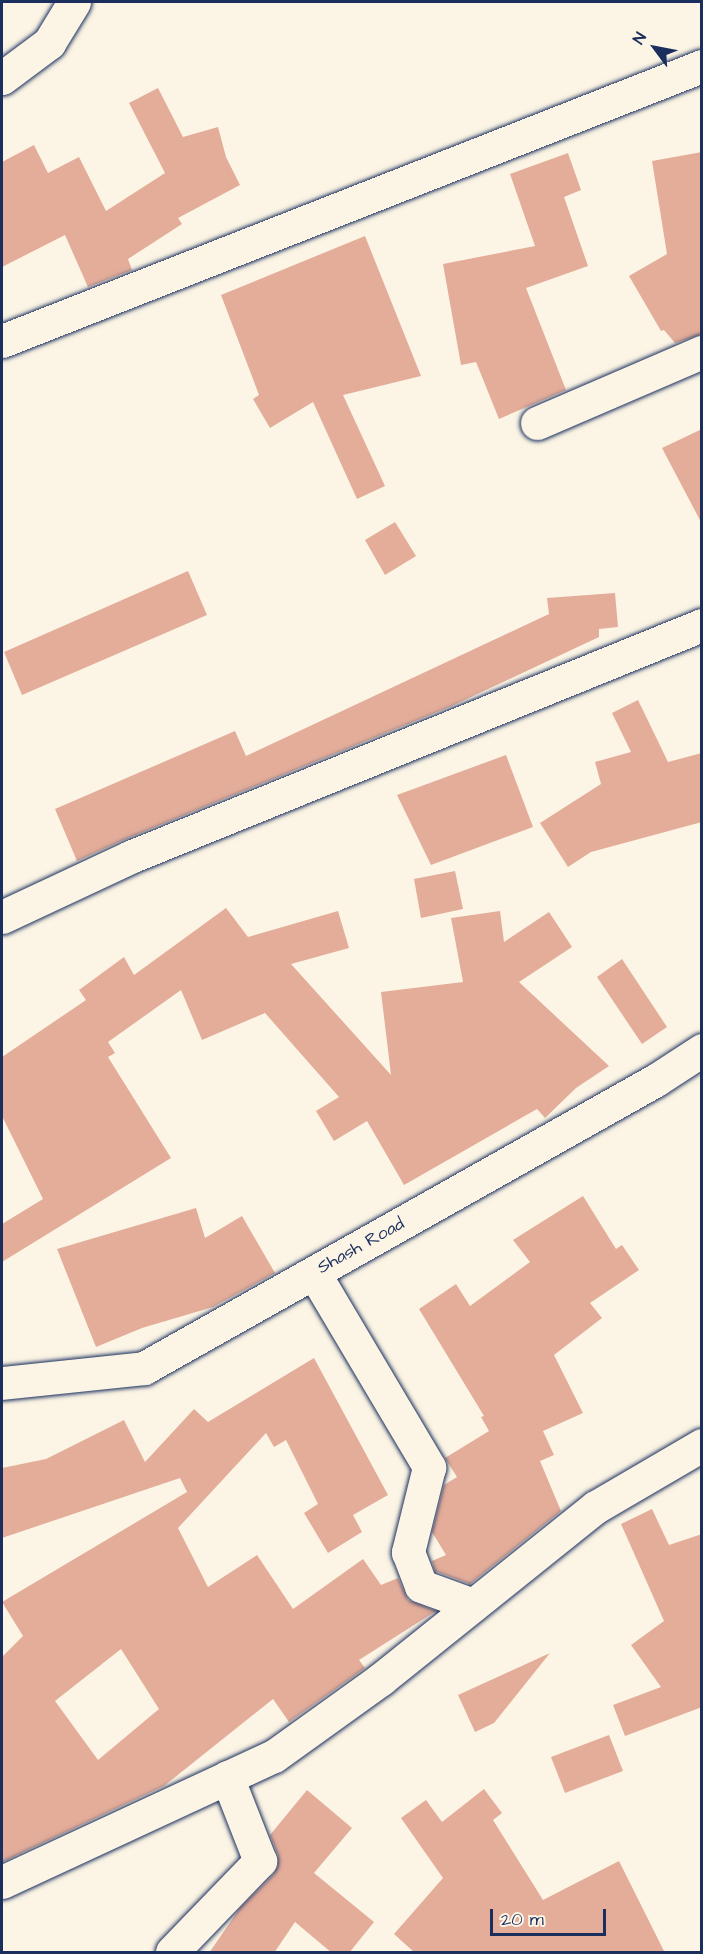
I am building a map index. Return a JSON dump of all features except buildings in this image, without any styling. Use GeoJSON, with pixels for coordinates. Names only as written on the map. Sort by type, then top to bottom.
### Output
{"type":"FeatureCollection","features":[{"type":"Feature","properties":{"kind":"street"},"geometry":{"type":"LineString","coordinates":[[2,78],[49,43],[74,2]]}},
{"type":"Feature","properties":{"kind":"street"},"geometry":{"type":"LineString","coordinates":[[2,341],[702,66]]}},
{"type":"Feature","properties":{"kind":"street"},"geometry":{"type":"LineString","coordinates":[[537,423],[702,352]]}},
{"type":"Feature","properties":{"kind":"street"},"geometry":{"type":"LineString","coordinates":[[2,917],[130,857],[702,625]]}},
{"type":"Feature","properties":{"kind":"street","name":"Shash Road"},"geometry":{"type":"LineString","coordinates":[[2,1383],[144,1368],[656,1080],[702,1050]]}},
{"type":"Feature","properties":{"kind":"street"},"geometry":{"type":"LineString","coordinates":[[314,1273],[429,1467],[408,1552],[421,1586],[473,1605]]}},
{"type":"Feature","properties":{"kind":"street"},"geometry":{"type":"LineString","coordinates":[[2,1882],[274,1756],[381,1679],[596,1507],[702,1445]]}},
{"type":"Feature","properties":{"kind":"street"},"geometry":{"type":"LineString","coordinates":[[172,1953],[260,1861],[228,1778]]}}]}
